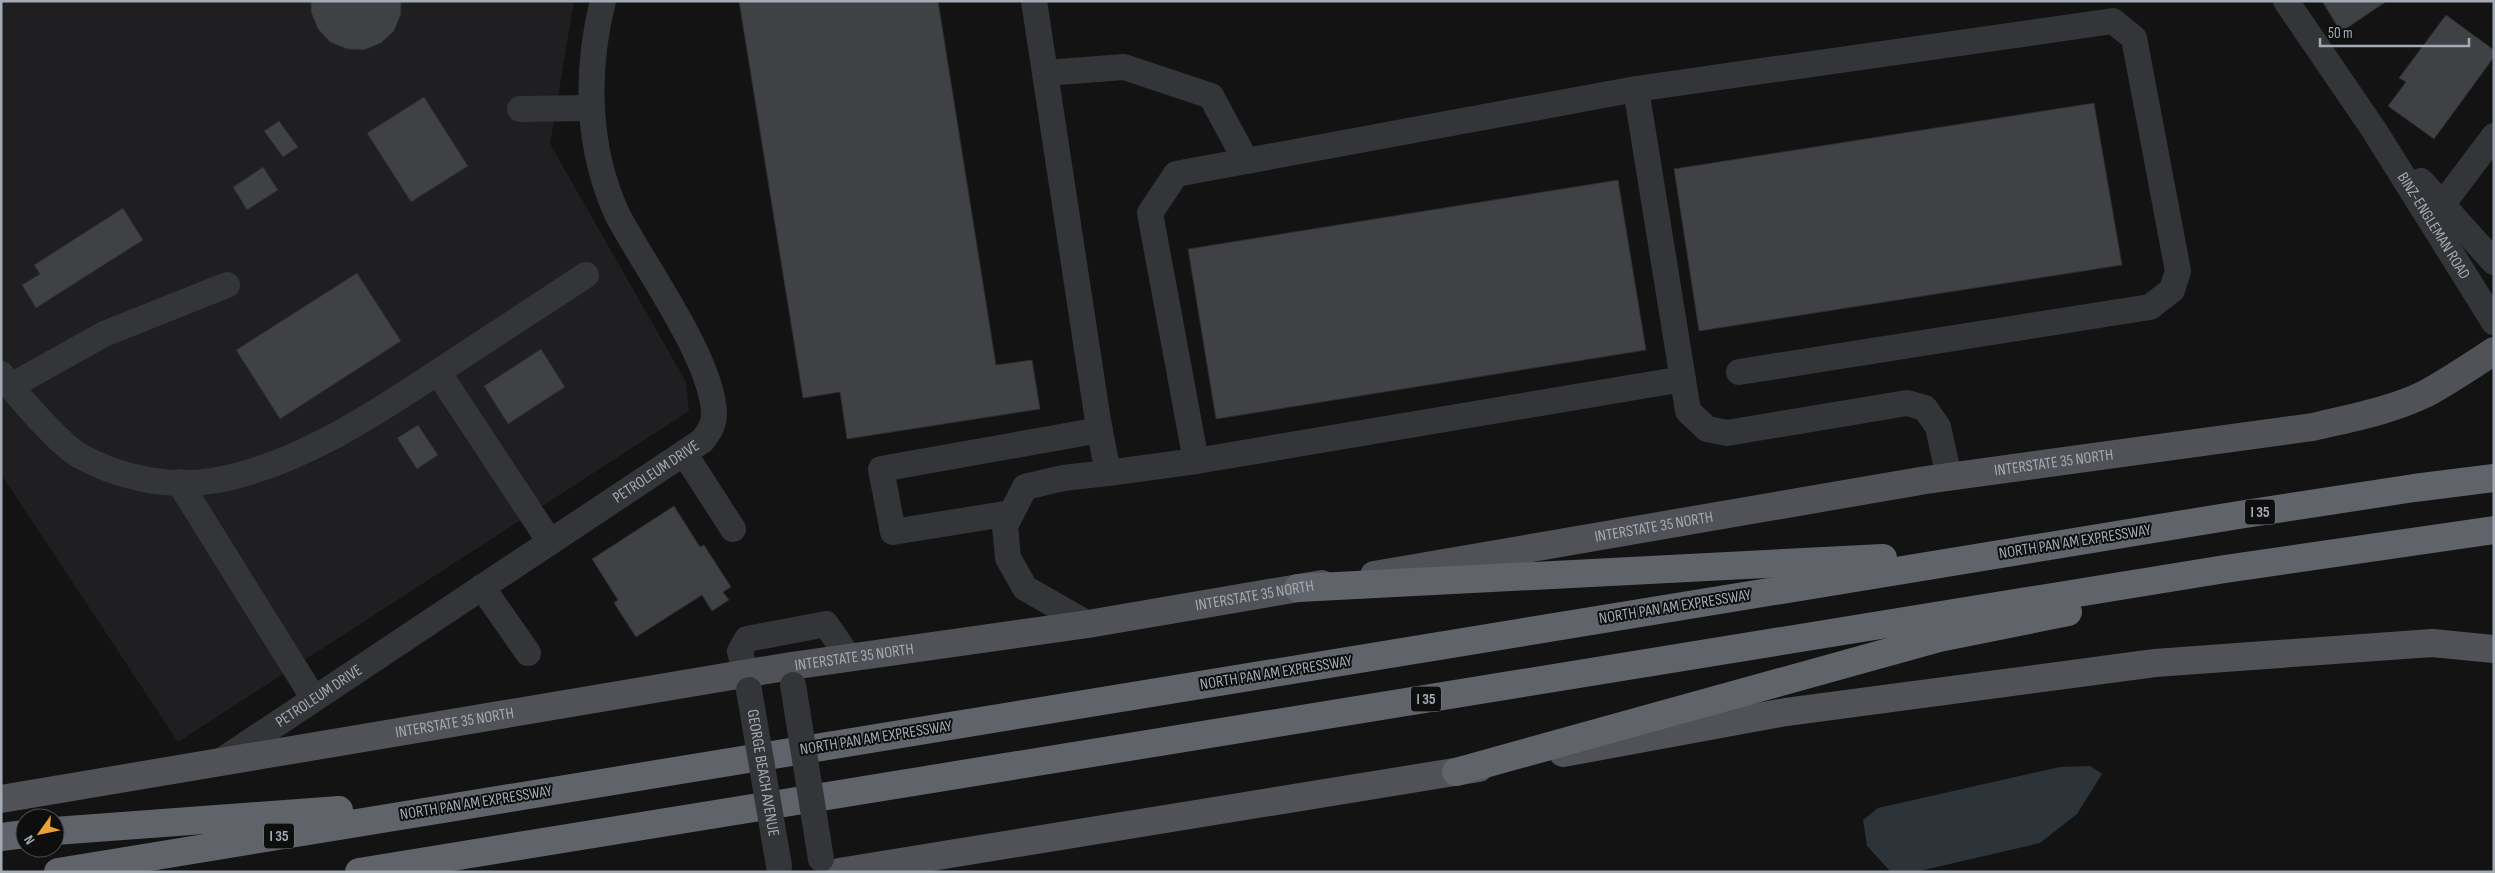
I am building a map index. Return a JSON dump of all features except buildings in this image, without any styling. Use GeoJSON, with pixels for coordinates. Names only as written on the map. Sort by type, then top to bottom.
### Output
{"type":"FeatureCollection","features":[{"type":"Feature","properties":{"kind":"highway","name":"NORTH PAN AM EXPRESSWAY"},"geometry":{"type":"LineString","coordinates":[[58,872],[2026,550],[2395,491],[2494,478]]}},
{"type":"Feature","properties":{"kind":"highway"},"geometry":{"type":"LineString","coordinates":[[1456,772],[1939,638],[2484,532]]}},
{"type":"Feature","properties":{"kind":"highway","name":"I 35"},"geometry":{"type":"LineString","coordinates":[[359,872],[2225,569],[2484,532]]}},
{"type":"Feature","properties":{"kind":"highway"},"geometry":{"type":"LineString","coordinates":[[1298,588],[2026,550]]}},
{"type":"Feature","properties":{"kind":"highway"},"geometry":{"type":"LineString","coordinates":[[65,829],[500,800]]}},
{"type":"Feature","properties":{"kind":"highway"},"geometry":{"type":"LineString","coordinates":[[1,837],[15,835]]}},
{"type":"Feature","properties":{"kind":"main road","name":"INTERSTATE 35 NORTH"},"geometry":{"type":"LineString","coordinates":[[1,799],[218,763],[792,675],[849,658],[1088,624],[1949,477],[2313,427],[2365,415],[2423,394],[2458,375],[2494,350]]}},
{"type":"Feature","properties":{"kind":"main road"},"geometry":{"type":"LineString","coordinates":[[2432,644],[2494,659]]}},
{"type":"Feature","properties":{"kind":"main road"},"geometry":{"type":"LineString","coordinates":[[828,867],[1456,772],[1786,712],[2155,663],[2432,644],[2494,649]]}},
{"type":"Feature","properties":{"kind":"street","name":"PETROLEUM DRIVE"},"geometry":{"type":"LineString","coordinates":[[218,763],[702,441],[712,428],[714,414],[712,400],[693,346],[630,240],[607,192],[598,161],[592,108],[592,57],[603,1]]}},
{"type":"Feature","properties":{"kind":"street"},"geometry":{"type":"LineString","coordinates":[[1034,1],[1108,473]]}},
{"type":"Feature","properties":{"kind":"street","name":"BINZ-ENGLEMAN ROAD"},"geometry":{"type":"LineString","coordinates":[[2286,1],[2374,130],[2494,322]]}},
{"type":"Feature","properties":{"kind":"street"},"geometry":{"type":"LineString","coordinates":[[1196,462],[1150,213],[1176,174],[1636,89],[2113,21],[2134,38],[2178,271],[2172,290],[2150,307],[1739,372]]}},
{"type":"Feature","properties":{"kind":"street"},"geometry":{"type":"LineString","coordinates":[[1045,73],[1124,67],[1211,96],[1246,161]]}},
{"type":"Feature","properties":{"kind":"street"},"geometry":{"type":"LineString","coordinates":[[1636,89],[1688,411],[1706,429],[1727,433],[1907,403],[1924,408],[1938,427],[1949,477]]}},
{"type":"Feature","properties":{"kind":"street"},"geometry":{"type":"LineString","coordinates":[[520,109],[592,108]]}},
{"type":"Feature","properties":{"kind":"street","name":"BINZ-ENGLEMAN ROAD"},"geometry":{"type":"LineString","coordinates":[[2374,130],[2494,262]]}},
{"type":"Feature","properties":{"kind":"street"},"geometry":{"type":"LineString","coordinates":[[2442,205],[2494,136]]}},
{"type":"Feature","properties":{"kind":"street"},"geometry":{"type":"LineString","coordinates":[[227,285],[104,334],[6,380],[54,433],[77,454],[104,468],[141,478],[179,482],[210,481],[241,474],[306,449],[359,424],[586,275]]}},
{"type":"Feature","properties":{"kind":"street"},"geometry":{"type":"LineString","coordinates":[[438,372],[550,542]]}},
{"type":"Feature","properties":{"kind":"street"},"geometry":{"type":"LineString","coordinates":[[1088,624],[1026,588],[1008,558],[1005,526],[1025,487],[1062,478],[1196,462],[1682,379]]}},
{"type":"Feature","properties":{"kind":"street"},"geometry":{"type":"LineString","coordinates":[[1011,513],[893,532],[881,469],[1100,430]]}},
{"type":"Feature","properties":{"kind":"street"},"geometry":{"type":"LineString","coordinates":[[684,452],[733,528]]}},
{"type":"Feature","properties":{"kind":"street"},"geometry":{"type":"LineString","coordinates":[[179,482],[314,699]]}},
{"type":"Feature","properties":{"kind":"street"},"geometry":{"type":"LineString","coordinates":[[482,587],[528,653]]}},
{"type":"Feature","properties":{"kind":"street","name":"GEORGE BEACH AVENUE"},"geometry":{"type":"LineString","coordinates":[[779,869],[740,651],[747,639],[826,624],[849,658]]}},
{"type":"Feature","properties":{"kind":"street"},"geometry":{"type":"LineString","coordinates":[[784,632],[828,867]]}},
{"type":"Feature","properties":{"kind":"shaded area"},"geometry":{"type":"Polygon","coordinates":[[[1,1],[574,1],[550,144],[686,382],[689,411],[178,742],[1,474],[1,1]]]}},
{"type":"Feature","properties":{"kind":"shaded area"},"geometry":{"type":"Polygon","coordinates":[[[2090,766],[2102,774],[2077,814],[2040,843],[1915,872],[1891,872],[1867,846],[1863,820],[1878,808],[2060,767],[2090,766]]]}}]}
